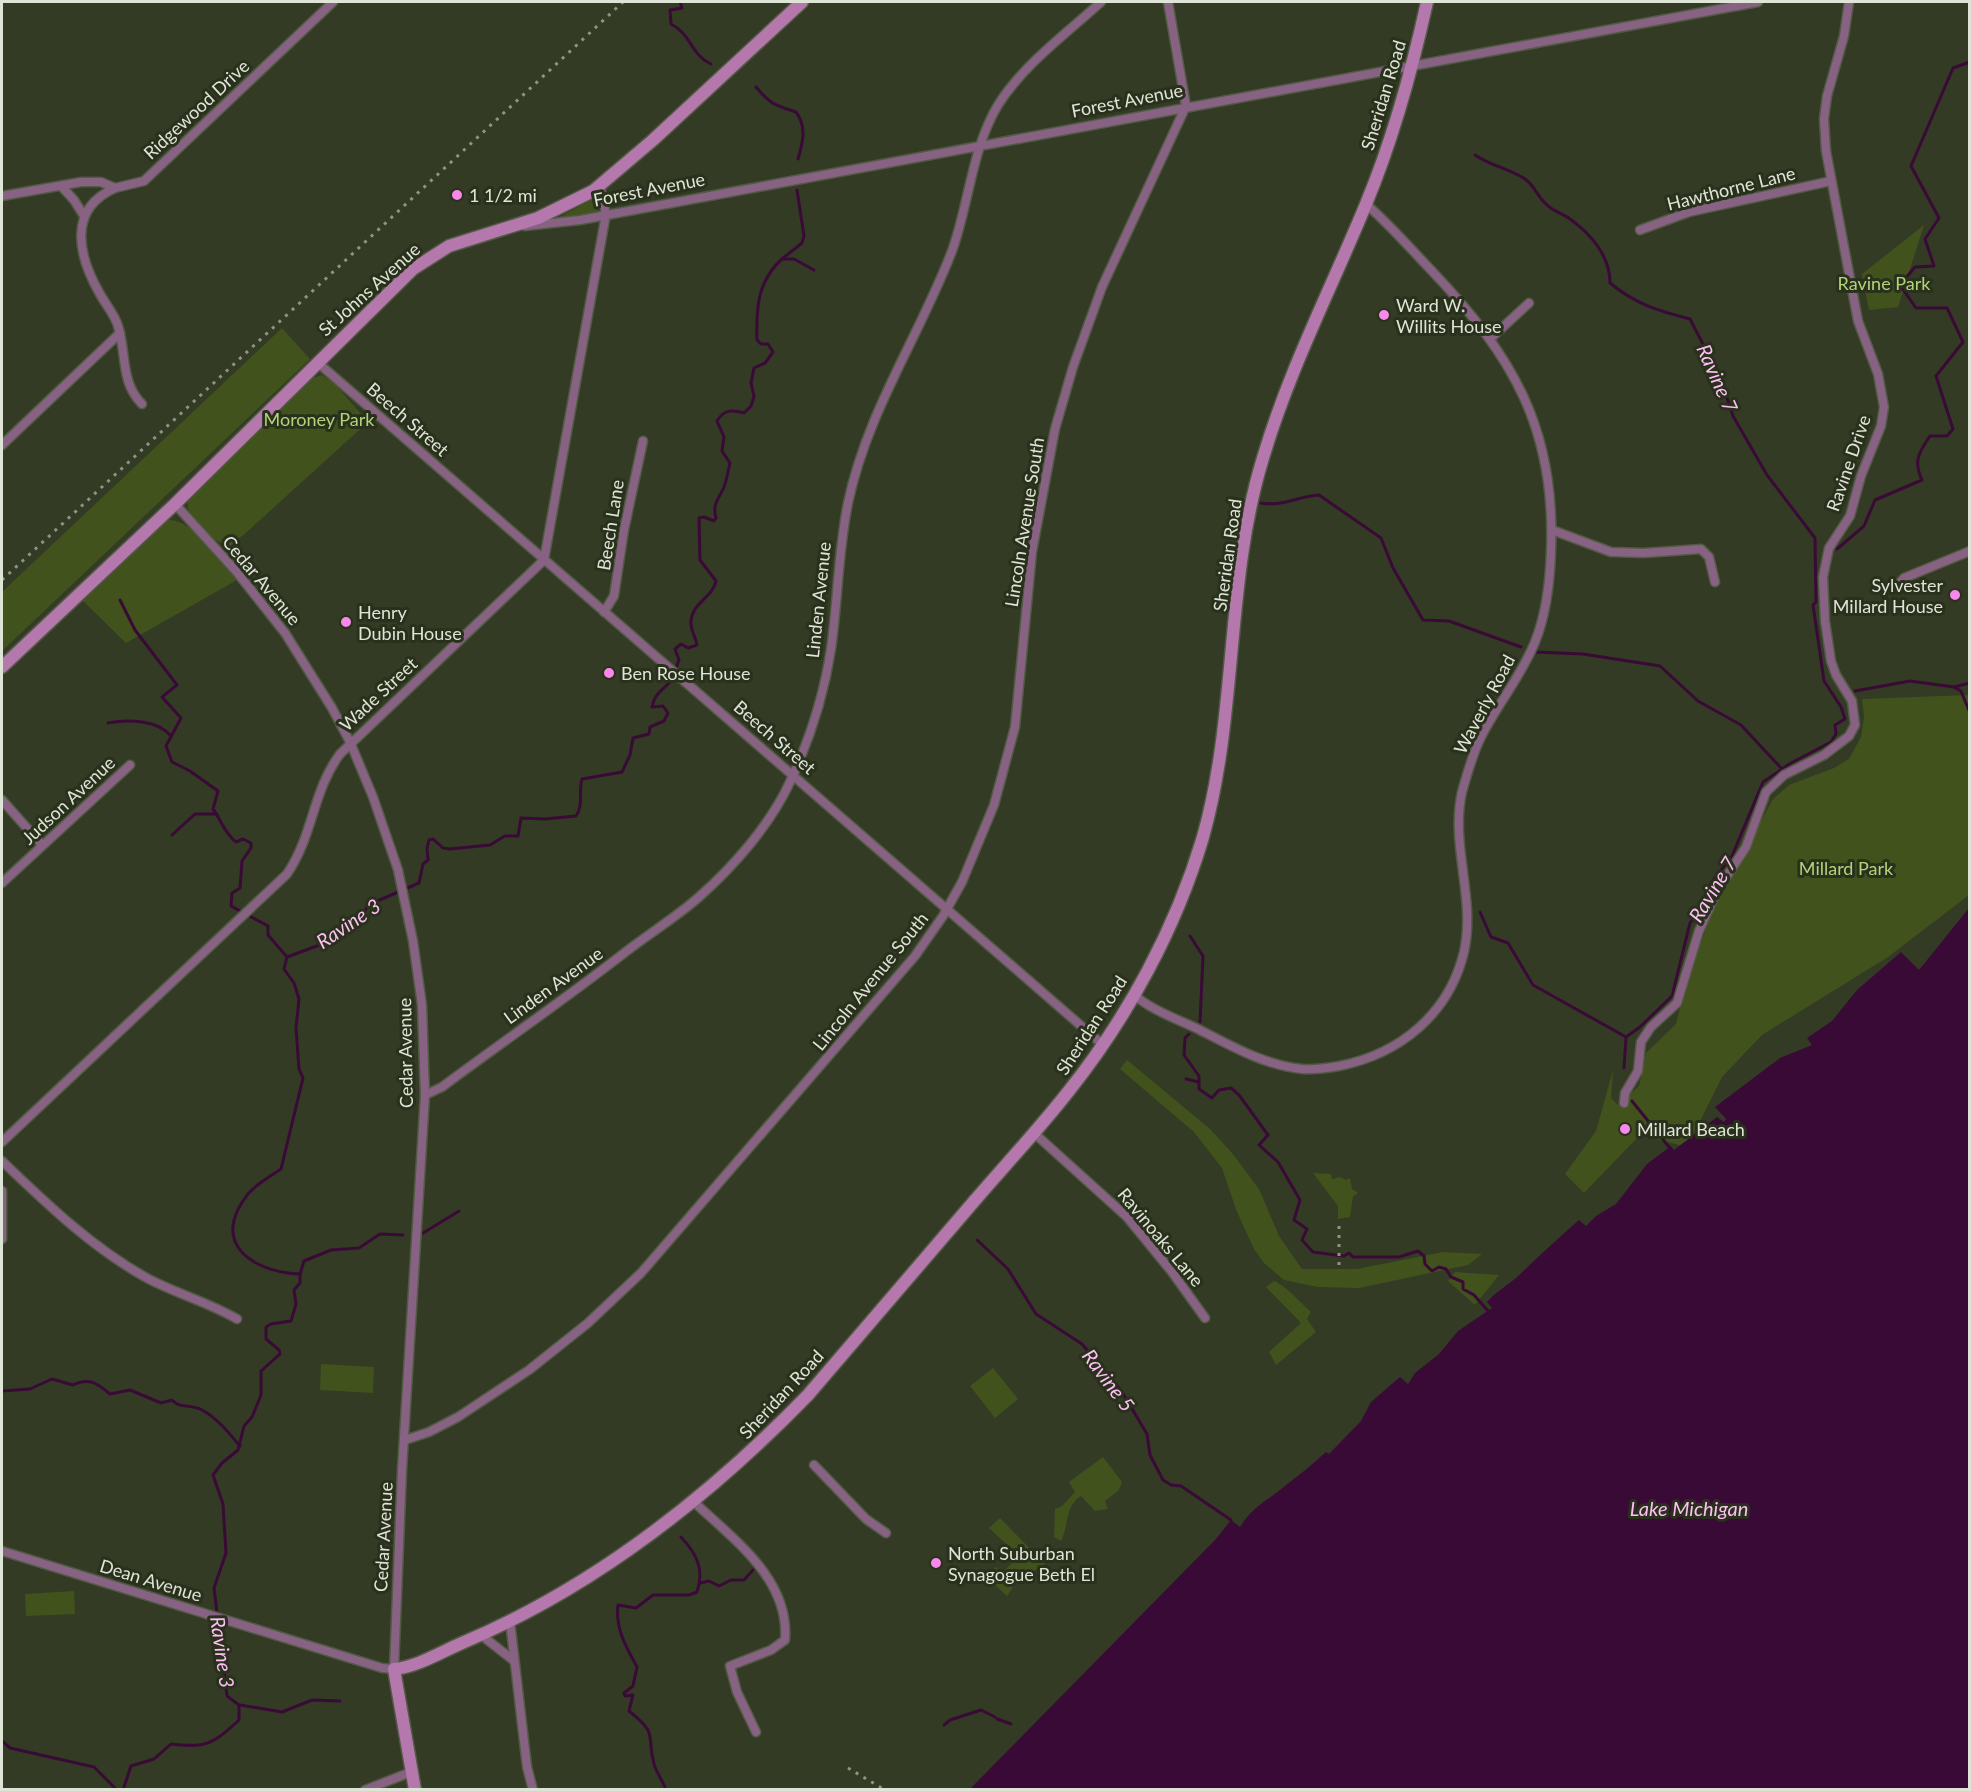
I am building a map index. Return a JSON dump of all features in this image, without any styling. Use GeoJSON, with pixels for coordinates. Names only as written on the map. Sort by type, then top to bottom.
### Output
{"type":"FeatureCollection","features":[{"type":"Feature","properties":{"kind":"street","name":"Ridgewood Drive"},"geometry":{"type":"LineString","coordinates":[[2,196],[91,181],[115,188],[144,180],[333,2]]}},
{"type":"Feature","properties":{"kind":"street","name":"St Johns Avenue"},"geometry":{"type":"LineString","coordinates":[[2,667],[175,504],[373,306],[426,260],[449,246],[538,218],[600,186],[802,2]]}},
{"type":"Feature","properties":{"kind":"street","name":"Linden Avenue"},"geometry":{"type":"LineString","coordinates":[[425,1095],[442,1087],[572,993],[700,896],[745,849],[769,816],[792,774],[818,711],[828,667],[841,537],[862,452],[890,382],[923,317],[952,250],[991,117],[1008,91],[1101,2]]}},
{"type":"Feature","properties":{"kind":"street"},"geometry":{"type":"LineString","coordinates":[[1168,2],[1185,106]]}},
{"type":"Feature","properties":{"kind":"street","name":"Sheridan Road"},"geometry":{"type":"LineString","coordinates":[[394,1669],[411,1665],[481,1635],[574,1586],[626,1553],[694,1502],[737,1466],[808,1395],[1034,1133],[1070,1090],[1133,994],[1167,936],[1187,886],[1210,808],[1228,704],[1240,564],[1259,470],[1297,359],[1366,204],[1413,64],[1427,2]]}},
{"type":"Feature","properties":{"kind":"street","name":"Forest Avenue"},"geometry":{"type":"LineString","coordinates":[[502,229],[557,223],[1758,2]]}},
{"type":"Feature","properties":{"kind":"street","name":"Ravine Drive"},"geometry":{"type":"LineString","coordinates":[[1624,1102],[1625,1093],[1638,1071],[1641,1042],[1651,1027],[1677,1003],[1699,931],[1717,891],[1746,846],[1766,792],[1784,775],[1824,755],[1849,736],[1855,724],[1852,701],[1836,675],[1831,661],[1825,621],[1824,568],[1829,548],[1850,516],[1861,476],[1881,426],[1884,407],[1878,374],[1858,321],[1831,182],[1824,118],[1832,74],[1844,36],[1849,2]]}},
{"type":"Feature","properties":{"kind":"street","name":"Lincoln Avenue South"},"geometry":{"type":"LineString","coordinates":[[405,1440],[429,1432],[458,1417],[529,1370],[588,1323],[641,1273],[875,1004],[915,956],[947,908],[981,840],[1007,764],[1022,676],[1026,593],[1041,494],[1073,367],[1102,287],[1185,106]]}},
{"type":"Feature","properties":{"kind":"street","name":"Hawthorne Lane"},"geometry":{"type":"LineString","coordinates":[[1640,230],[1689,212],[1831,182]]}},
{"type":"Feature","properties":{"kind":"street"},"geometry":{"type":"LineString","coordinates":[[544,560],[606,214],[600,186]]}},
{"type":"Feature","properties":{"kind":"street"},"geometry":{"type":"LineString","coordinates":[[62,187],[84,216]]}},
{"type":"Feature","properties":{"kind":"street"},"geometry":{"type":"LineString","coordinates":[[115,188],[95,201],[84,216],[80,233],[89,271],[120,333],[128,383],[142,404]]}},
{"type":"Feature","properties":{"kind":"street","name":"Waverly Road"},"geometry":{"type":"LineString","coordinates":[[1133,994],[1152,1006],[1244,1052],[1272,1063],[1304,1070],[1331,1067],[1369,1058],[1406,1039],[1436,1011],[1451,986],[1464,950],[1468,900],[1459,837],[1459,805],[1467,771],[1480,738],[1535,644],[1543,618],[1550,568],[1552,530],[1550,489],[1539,435],[1515,377],[1491,338],[1451,291],[1366,204]]}},
{"type":"Feature","properties":{"kind":"street"},"geometry":{"type":"LineString","coordinates":[[1491,338],[1528,303]]}},
{"type":"Feature","properties":{"kind":"street"},"geometry":{"type":"LineString","coordinates":[[2,445],[120,333]]}},
{"type":"Feature","properties":{"kind":"street","name":"Beech Street"},"geometry":{"type":"LineString","coordinates":[[317,362],[1102,1044]]}},
{"type":"Feature","properties":{"kind":"street","name":"Beech Lane"},"geometry":{"type":"LineString","coordinates":[[604,612],[614,596],[624,530],[643,441]]}},
{"type":"Feature","properties":{"kind":"street","name":"Cedar Avenue"},"geometry":{"type":"LineString","coordinates":[[175,504],[236,571],[285,633],[303,659],[350,742],[373,797],[392,854],[410,924],[422,1005],[425,1095],[394,1669]]}},
{"type":"Feature","properties":{"kind":"street"},"geometry":{"type":"LineString","coordinates":[[1552,530],[1611,552],[1644,553],[1701,549],[1709,557],[1715,582]]}},
{"type":"Feature","properties":{"kind":"street"},"geometry":{"type":"LineString","coordinates":[[1899,584],[1904,578],[1970,551]]}},
{"type":"Feature","properties":{"kind":"street","name":"Wade Street"},"geometry":{"type":"LineString","coordinates":[[2,1142],[287,874],[304,846],[318,792],[330,767],[350,742],[544,560]]}},
{"type":"Feature","properties":{"kind":"street","name":"Judson Avenue"},"geometry":{"type":"LineString","coordinates":[[2,883],[130,765]]}},
{"type":"Feature","properties":{"kind":"street"},"geometry":{"type":"LineString","coordinates":[[2,800],[42,845]]}},
{"type":"Feature","properties":{"kind":"street","name":"Ravinoaks Lane"},"geometry":{"type":"LineString","coordinates":[[1034,1133],[1110,1199],[1127,1217],[1160,1256],[1205,1318]]}},
{"type":"Feature","properties":{"kind":"street"},"geometry":{"type":"LineString","coordinates":[[2,1161],[63,1218],[109,1254],[177,1293],[237,1319]]}},
{"type":"Feature","properties":{"kind":"street"},"geometry":{"type":"LineString","coordinates":[[2,1191],[2,1239]]}},
{"type":"Feature","properties":{"kind":"street"},"geometry":{"type":"LineString","coordinates":[[814,1465],[866,1519],[886,1533]]}},
{"type":"Feature","properties":{"kind":"street"},"geometry":{"type":"LineString","coordinates":[[694,1502],[763,1568],[782,1608],[786,1625],[785,1640],[771,1650],[730,1666],[737,1692],[756,1732]]}},
{"type":"Feature","properties":{"kind":"street","name":"Dean Avenue"},"geometry":{"type":"LineString","coordinates":[[2,1551],[382,1668],[394,1669]]}},
{"type":"Feature","properties":{"kind":"street"},"geometry":{"type":"LineString","coordinates":[[510,1621],[527,1767],[533,1790]]}},
{"type":"Feature","properties":{"kind":"street"},"geometry":{"type":"LineString","coordinates":[[481,1635],[513,1660]]}},
{"type":"Feature","properties":{"kind":"street"},"geometry":{"type":"LineString","coordinates":[[394,1669],[415,1790]]}},
{"type":"Feature","properties":{"kind":"street"},"geometry":{"type":"LineString","coordinates":[[365,1790],[411,1772]]}},
{"type":"Feature","properties":{"kind":"green space"},"geometry":{"type":"Polygon","coordinates":[[[595,198],[598,201],[598,212],[556,219],[595,198]]]}},
{"type":"Feature","properties":{"kind":"green space","name":"Ravine Park"},"geometry":{"type":"Polygon","coordinates":[[[1924,225],[1898,307],[1869,310],[1862,274],[1924,225]]]}},
{"type":"Feature","properties":{"kind":"green space"},"geometry":{"type":"Polygon","coordinates":[[[282,328],[310,359],[2,651],[2,592],[282,328]]]}},
{"type":"Feature","properties":{"kind":"green space","name":"Moroney Park"},"geometry":{"type":"Polygon","coordinates":[[[322,375],[335,384],[368,422],[230,546],[216,540],[195,522],[188,507],[188,500],[309,379],[322,375]]]}},
{"type":"Feature","properties":{"kind":"green space"},"geometry":{"type":"Polygon","coordinates":[[[168,520],[187,526],[206,543],[237,580],[126,643],[83,601],[168,520]]]}},
{"type":"Feature","properties":{"kind":"green space","name":"Millard Park"},"geometry":{"type":"Polygon","coordinates":[[[1969,695],[1969,895],[1888,957],[1762,1035],[1722,1077],[1687,1147],[1640,1135],[1584,1193],[1565,1174],[1596,1131],[1613,1070],[1611,1098],[1618,1105],[1639,1086],[1646,1053],[1676,1024],[1686,983],[1712,913],[1773,799],[1789,785],[1834,768],[1849,759],[1861,737],[1864,717],[1862,699],[1969,695]]]}},
{"type":"Feature","properties":{"kind":"green space"},"geometry":{"type":"Polygon","coordinates":[[[1127,1060],[1210,1129],[1232,1153],[1259,1189],[1279,1236],[1302,1269],[1357,1269],[1443,1252],[1482,1254],[1468,1265],[1359,1288],[1318,1287],[1284,1280],[1264,1263],[1254,1249],[1237,1212],[1222,1168],[1194,1132],[1120,1069],[1127,1060]]]}},
{"type":"Feature","properties":{"kind":"green space"},"geometry":{"type":"Polygon","coordinates":[[[1313,1173],[1331,1174],[1332,1179],[1350,1178],[1352,1189],[1358,1193],[1353,1196],[1350,1217],[1338,1219],[1338,1206],[1313,1173]]]}},
{"type":"Feature","properties":{"kind":"green space"},"geometry":{"type":"Polygon","coordinates":[[[1455,1272],[1499,1275],[1475,1305],[1448,1281],[1455,1272]]]}},
{"type":"Feature","properties":{"kind":"green space"},"geometry":{"type":"Polygon","coordinates":[[[1274,1281],[1288,1290],[1311,1312],[1307,1319],[1316,1332],[1276,1365],[1269,1352],[1301,1323],[1266,1287],[1274,1281]]]}},
{"type":"Feature","properties":{"kind":"green space"},"geometry":{"type":"Polygon","coordinates":[[[321,1364],[374,1367],[373,1393],[320,1390],[321,1364]]]}},
{"type":"Feature","properties":{"kind":"green space"},"geometry":{"type":"Polygon","coordinates":[[[993,1368],[1018,1399],[995,1418],[970,1386],[993,1368]]]}},
{"type":"Feature","properties":{"kind":"green space"},"geometry":{"type":"Polygon","coordinates":[[[1103,1457],[1122,1482],[1119,1490],[1105,1501],[1108,1509],[1095,1511],[1081,1496],[1076,1500],[1070,1510],[1061,1541],[1054,1537],[1055,1509],[1062,1506],[1075,1492],[1069,1482],[1103,1457]]]}},
{"type":"Feature","properties":{"kind":"green space"},"geometry":{"type":"Polygon","coordinates":[[[1000,1518],[1045,1564],[1017,1581],[1007,1596],[993,1583],[998,1577],[992,1571],[996,1567],[1002,1573],[1019,1556],[989,1528],[1000,1518]]]}},
{"type":"Feature","properties":{"kind":"green space"},"geometry":{"type":"Polygon","coordinates":[[[74,1591],[75,1614],[26,1616],[25,1594],[74,1591]]]}},
{"type":"Feature","properties":{"kind":"water","name":"Lake Michigan"},"geometry":{"type":"Polygon","coordinates":[[[1969,908],[1969,1789],[970,1789],[1215,1540],[1231,1520],[1240,1527],[1261,1504],[1326,1452],[1329,1454],[1361,1421],[1371,1402],[1400,1377],[1408,1384],[1415,1373],[1439,1354],[1458,1331],[1492,1308],[1487,1302],[1490,1299],[1579,1220],[1586,1226],[1596,1216],[1616,1204],[1647,1164],[1671,1146],[1674,1150],[1717,1117],[1724,1122],[1726,1119],[1715,1107],[1780,1058],[1812,1045],[1807,1038],[1832,1021],[1857,990],[1901,952],[1919,970],[1969,908]]]}},
{"type":"Feature","properties":{"kind":"waterway","name":"Ravine 3"},"geometry":{"type":"LineString","coordinates":[[680,2],[682,8],[670,10],[671,24],[678,28],[699,55],[711,64]]}},
{"type":"Feature","properties":{"kind":"waterway","name":"Ravine 7"},"geometry":{"type":"LineString","coordinates":[[1837,549],[1864,526],[1875,500],[1922,480],[1918,457],[1923,447],[1930,436],[1947,436],[1953,429],[1936,376],[1963,342],[1947,308],[1916,308],[1900,285],[1915,267],[1934,266],[1925,239],[1939,218],[1911,166],[1953,68],[1970,62]]}},
{"type":"Feature","properties":{"kind":"waterway","name":"Ravine 3"},"geometry":{"type":"LineString","coordinates":[[756,87],[770,101],[796,112],[803,129],[798,159]]}},
{"type":"Feature","properties":{"kind":"waterway","name":"Ravine 7"},"geometry":{"type":"LineString","coordinates":[[1475,155],[1525,179],[1548,206],[1570,219],[1585,232],[1603,255],[1610,283],[1619,290],[1648,306],[1690,319],[1720,377],[1733,416],[1767,475],[1815,538],[1816,602],[1813,605],[1824,681],[1841,707],[1845,719],[1835,725],[1836,734],[1831,742],[1791,763],[1763,782],[1732,856],[1711,883],[1701,909],[1690,923],[1672,996],[1640,1027],[1626,1037],[1624,1068]]}},
{"type":"Feature","properties":{"kind":"waterway","name":"Ravine 3"},"geometry":{"type":"LineString","coordinates":[[782,259],[802,243],[804,236],[797,190]]}},
{"type":"Feature","properties":{"kind":"waterway","name":"Ravine 3"},"geometry":{"type":"LineString","coordinates":[[287,957],[325,943],[340,929],[362,918],[368,905],[419,883],[423,864],[428,860],[429,840],[433,839],[443,848],[450,849],[490,845],[505,836],[518,836],[521,818],[545,819],[576,816],[580,807],[582,779],[622,772],[630,755],[633,738],[649,734],[650,727],[664,721],[668,713],[663,706],[652,707],[653,703],[656,696],[674,675],[679,660],[675,649],[681,644],[688,648],[697,645],[691,627],[692,615],[714,587],[716,581],[700,560],[699,518],[704,517],[714,521],[716,518],[715,505],[724,487],[730,463],[722,451],[724,437],[717,421],[725,412],[744,413],[751,406],[754,396],[751,383],[754,368],[765,363],[773,352],[768,344],[761,344],[757,340],[758,307],[767,277],[782,259],[794,259],[814,270]]}},
{"type":"Feature","properties":{"kind":"waterway","name":"Ravine 7"},"geometry":{"type":"LineString","coordinates":[[1261,503],[1276,504],[1319,495],[1381,538],[1393,568],[1423,620],[1449,621],[1521,647]]}},
{"type":"Feature","properties":{"kind":"waterway","name":"Ravine 3"},"geometry":{"type":"LineString","coordinates":[[120,600],[135,630],[177,685],[162,697],[181,718],[166,746],[172,762],[190,771],[218,791],[213,809],[226,831],[236,842],[243,839],[251,843],[251,848],[242,861],[240,888],[232,893],[231,906],[268,926],[268,935],[287,957],[284,969],[294,983],[299,999],[296,1028],[299,1069],[303,1078],[281,1169],[248,1194],[237,1211],[233,1227],[235,1240],[241,1252],[252,1261],[266,1268],[300,1274],[300,1283],[294,1290],[296,1304],[291,1321],[266,1327],[266,1339],[279,1350],[280,1354],[261,1371],[261,1395],[252,1417],[244,1426],[238,1450],[222,1463],[213,1475],[223,1504],[226,1553],[214,1588],[227,1696],[239,1705],[239,1720],[222,1735],[208,1743],[201,1745],[171,1744],[154,1759],[131,1766],[123,1790]]}},
{"type":"Feature","properties":{"kind":"waterway","name":"Ravine 7"},"geometry":{"type":"LineString","coordinates":[[1536,652],[1583,654],[1660,666],[1698,701],[1741,725],[1782,769]]}},
{"type":"Feature","properties":{"kind":"waterway","name":"Ravine 7"},"geometry":{"type":"LineString","coordinates":[[1855,691],[1910,681],[1954,687],[1970,683]]}},
{"type":"Feature","properties":{"kind":"waterway"},"geometry":{"type":"LineString","coordinates":[[1954,687],[1961,691],[1970,713]]}},
{"type":"Feature","properties":{"kind":"waterway"},"geometry":{"type":"LineString","coordinates":[[108,723],[142,722],[158,727],[171,736]]}},
{"type":"Feature","properties":{"kind":"waterway"},"geometry":{"type":"LineString","coordinates":[[172,835],[195,814],[217,814]]}},
{"type":"Feature","properties":{"kind":"waterway","name":"Ravine 7"},"geometry":{"type":"LineString","coordinates":[[1480,912],[1491,937],[1508,943],[1533,985],[1626,1037]]}},
{"type":"Feature","properties":{"kind":"waterway"},"geometry":{"type":"LineString","coordinates":[[1190,936],[1203,956],[1200,1022]]}},
{"type":"Feature","properties":{"kind":"waterway"},"geometry":{"type":"LineString","coordinates":[[1189,1034],[1185,1038],[1184,1055],[1199,1076],[1199,1089],[1212,1098],[1219,1090],[1231,1088],[1239,1095],[1268,1135],[1259,1145],[1278,1162],[1300,1200],[1294,1220],[1307,1229],[1302,1240],[1313,1252],[1344,1256],[1349,1253],[1353,1257],[1399,1257],[1418,1251],[1424,1256],[1425,1264],[1432,1271],[1439,1267],[1446,1269],[1451,1277],[1463,1282],[1463,1289],[1474,1295],[1488,1311]]}},
{"type":"Feature","properties":{"kind":"waterway"},"geometry":{"type":"LineString","coordinates":[[1186,1079],[1199,1082]]}},
{"type":"Feature","properties":{"kind":"waterway","name":"Ravine 7"},"geometry":{"type":"LineString","coordinates":[[1632,1101],[1669,1147]]}},
{"type":"Feature","properties":{"kind":"waterway"},"geometry":{"type":"LineString","coordinates":[[423,1233],[459,1211]]}},
{"type":"Feature","properties":{"kind":"waterway"},"geometry":{"type":"LineString","coordinates":[[300,1274],[304,1261],[331,1250],[359,1248],[380,1234],[403,1235]]}},
{"type":"Feature","properties":{"kind":"waterway","name":"Ravine 5"},"geometry":{"type":"LineString","coordinates":[[977,1240],[1008,1269],[1036,1314],[1082,1344],[1122,1392],[1147,1434],[1150,1455],[1163,1480],[1171,1485],[1181,1486],[1231,1520]]}},
{"type":"Feature","properties":{"kind":"waterway","name":"Ravine 3"},"geometry":{"type":"LineString","coordinates":[[2,1391],[30,1389],[52,1379],[73,1385],[84,1381],[93,1382],[110,1394],[130,1390],[161,1403],[172,1400],[179,1405],[202,1410],[218,1421],[240,1446]]}},
{"type":"Feature","properties":{"kind":"waterway"},"geometry":{"type":"LineString","coordinates":[[666,1790],[654,1764],[648,1730],[629,1711],[633,1695],[625,1696],[624,1693],[633,1686],[637,1667],[625,1645],[620,1629],[618,1605],[636,1608],[653,1595],[689,1595],[697,1592],[700,1576],[698,1562],[681,1537]]}},
{"type":"Feature","properties":{"kind":"waterway"},"geometry":{"type":"LineString","coordinates":[[700,1583],[709,1581],[719,1586],[731,1580],[744,1580],[753,1570]]}},
{"type":"Feature","properties":{"kind":"waterway"},"geometry":{"type":"LineString","coordinates":[[240,1705],[282,1712],[312,1700],[340,1701]]}},
{"type":"Feature","properties":{"kind":"waterway"},"geometry":{"type":"LineString","coordinates":[[944,1725],[950,1720],[981,1710],[995,1717]]}},
{"type":"Feature","properties":{"kind":"waterway"},"geometry":{"type":"LineString","coordinates":[[997,1719],[1011,1724]]}},
{"type":"Feature","properties":{"kind":"waterway","name":"Ravine 3"},"geometry":{"type":"LineString","coordinates":[[2,1741],[10,1748],[94,1767],[117,1790]]}},
{"type":"Feature","properties":{"kind":"railway"},"geometry":{"type":"LineString","coordinates":[[2,580],[623,2]]}},
{"type":"Feature","properties":{"kind":"railway"},"geometry":{"type":"LineString","coordinates":[[1339,1221],[1339,1265]]}},
{"type":"Feature","properties":{"kind":"railway"},"geometry":{"type":"LineString","coordinates":[[848,1768],[885,1790]]}},
{"type":"Feature","properties":{"kind":"place","name":"1 1/2 mi"},"geometry":{"type":"Point","coordinates":[457,195]}},
{"type":"Feature","properties":{"kind":"place","name":"Ward W. Willits House"},"geometry":{"type":"Point","coordinates":[1384,315]}},
{"type":"Feature","properties":{"kind":"place","name":"Sylvester Millard House"},"geometry":{"type":"Point","coordinates":[1955,595]}},
{"type":"Feature","properties":{"kind":"place","name":"Henry Dubin House"},"geometry":{"type":"Point","coordinates":[346,622]}},
{"type":"Feature","properties":{"kind":"place","name":"Ben Rose House"},"geometry":{"type":"Point","coordinates":[609,673]}},
{"type":"Feature","properties":{"kind":"place","name":"Millard Beach"},"geometry":{"type":"Point","coordinates":[1625,1129]}},
{"type":"Feature","properties":{"kind":"place","name":"North Suburban Synagogue Beth El"},"geometry":{"type":"Point","coordinates":[936,1563]}}]}
